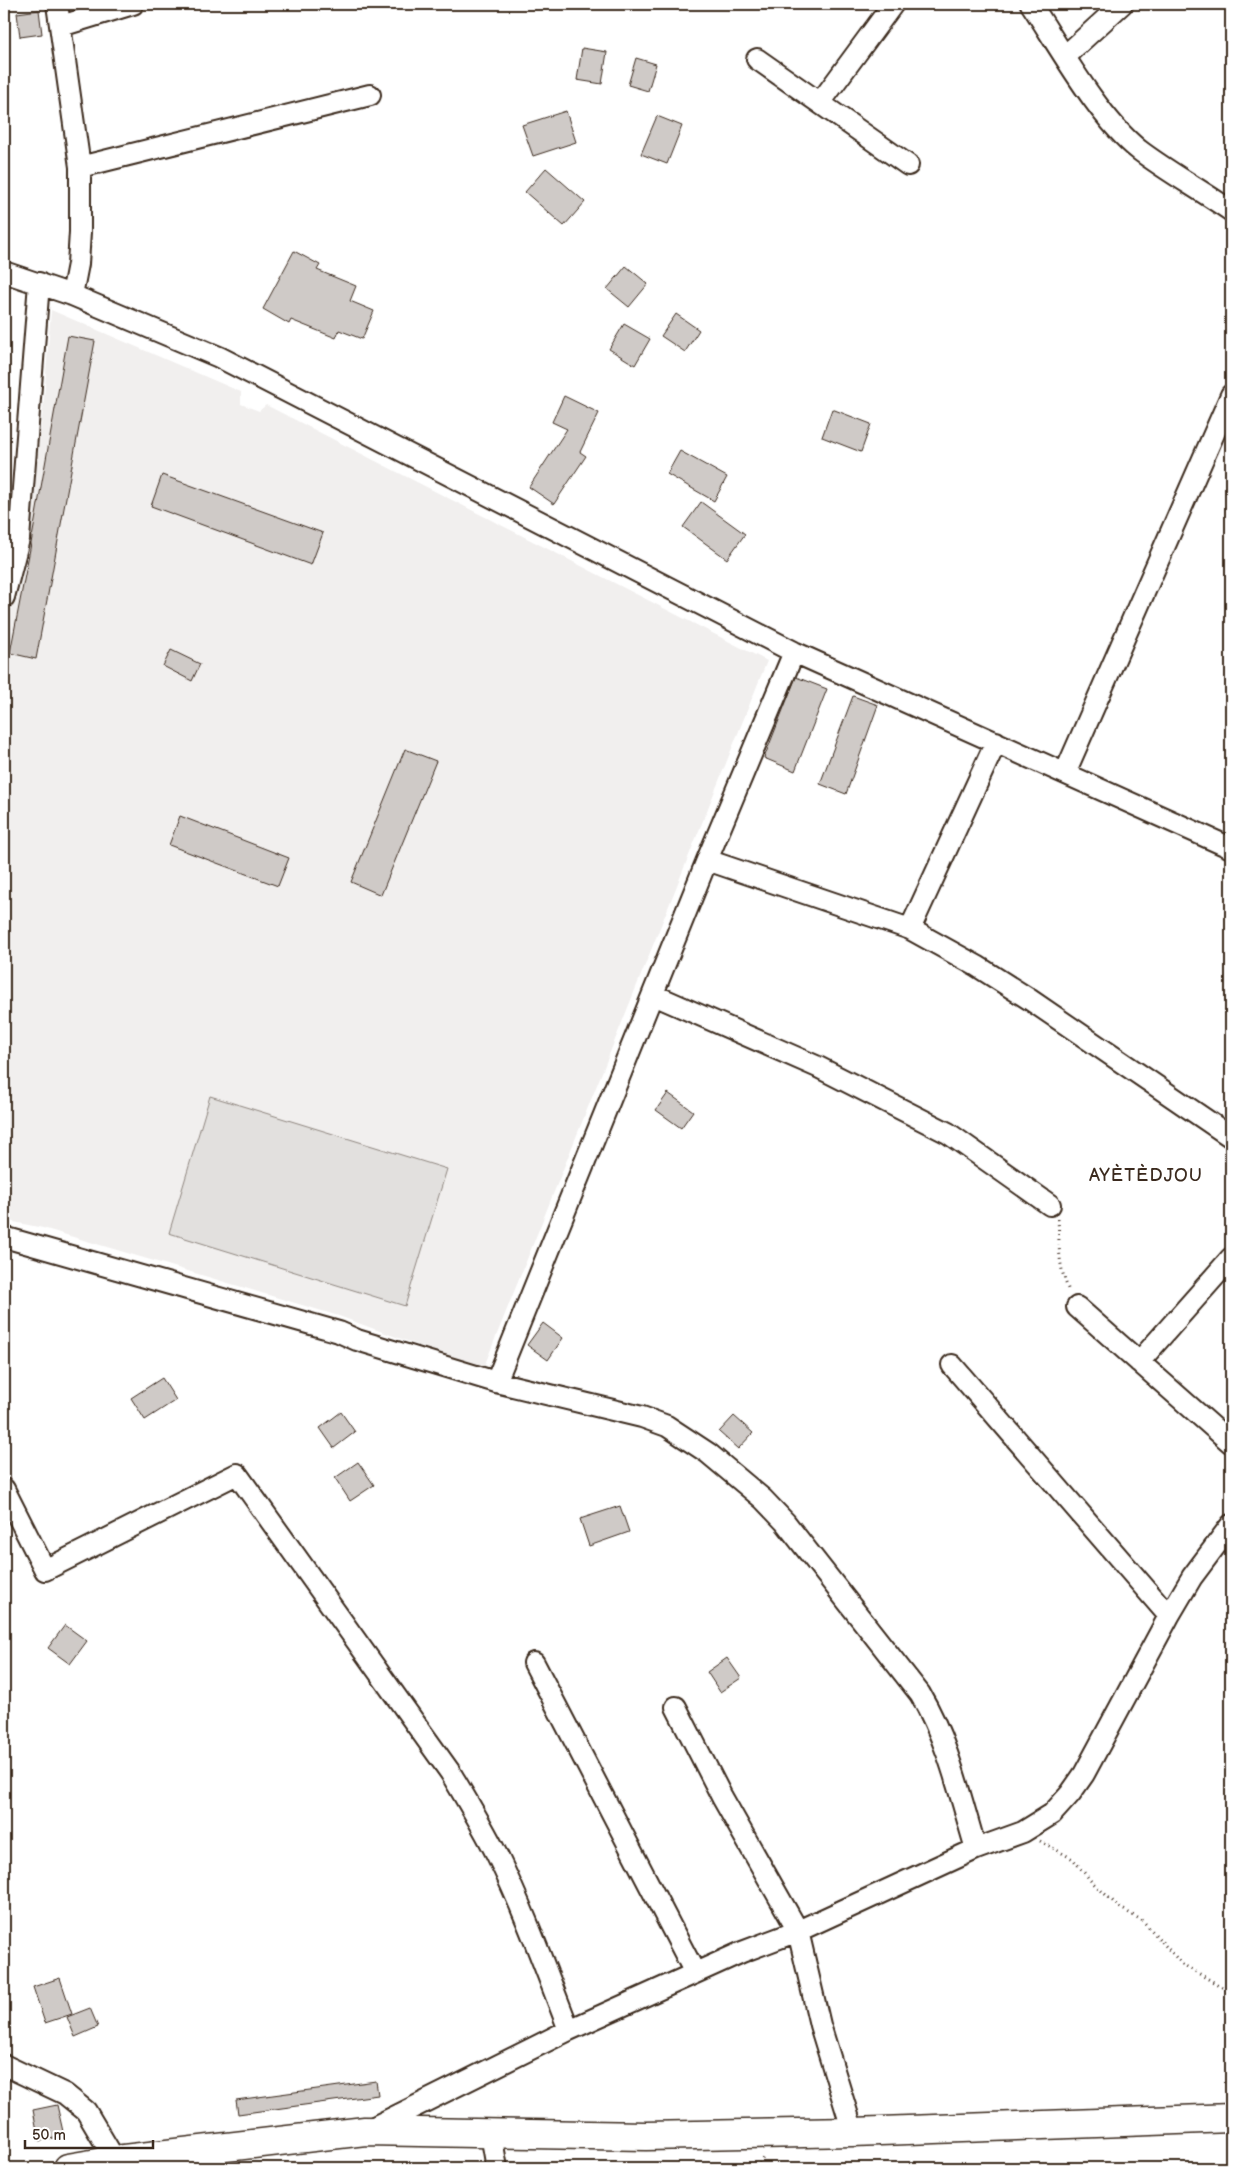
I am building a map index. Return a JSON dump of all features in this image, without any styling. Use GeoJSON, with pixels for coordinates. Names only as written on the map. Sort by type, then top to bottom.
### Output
{"type":"FeatureCollection","features":[{"type":"Feature","properties":{"kind":"street"},"geometry":{"type":"LineString","coordinates":[[57,4],[80,167],[80,232],[78,264],[72,295]]}},
{"type":"Feature","properties":{"kind":"street"},"geometry":{"type":"LineString","coordinates":[[61,26],[133,4]]}},
{"type":"Feature","properties":{"kind":"street"},"geometry":{"type":"LineString","coordinates":[[820,103],[893,4]]}},
{"type":"Feature","properties":{"kind":"street"},"geometry":{"type":"LineString","coordinates":[[1031,4],[1065,56],[1109,117],[1139,149],[1231,211]]}},
{"type":"Feature","properties":{"kind":"street"},"geometry":{"type":"LineString","coordinates":[[1065,56],[1122,4]]}},
{"type":"Feature","properties":{"kind":"street"},"geometry":{"type":"LineString","coordinates":[[758,58],[908,165]]}},
{"type":"Feature","properties":{"kind":"street"},"geometry":{"type":"LineString","coordinates":[[80,167],[370,95]]}},
{"type":"Feature","properties":{"kind":"street"},"geometry":{"type":"LineString","coordinates":[[4,272],[72,295],[219,357],[794,652],[1231,848]]}},
{"type":"Feature","properties":{"kind":"street"},"geometry":{"type":"LineString","coordinates":[[4,597],[19,539],[39,283]]}},
{"type":"Feature","properties":{"kind":"street"},"geometry":{"type":"LineString","coordinates":[[1065,773],[1231,395]]}},
{"type":"Feature","properties":{"kind":"street"},"geometry":{"type":"LineString","coordinates":[[496,1382],[707,860],[794,652]]}},
{"type":"Feature","properties":{"kind":"street"},"geometry":{"type":"LineString","coordinates":[[910,929],[996,742]]}},
{"type":"Feature","properties":{"kind":"street"},"geometry":{"type":"LineString","coordinates":[[707,860],[910,929],[978,966],[1029,999],[1231,1137]]}},
{"type":"Feature","properties":{"kind":"street"},"geometry":{"type":"LineString","coordinates":[[654,995],[818,1067],[908,1111],[948,1133],[1050,1205]]}},
{"type":"Feature","properties":{"kind":"street"},"geometry":{"type":"LineString","coordinates":[[4,1236],[339,1332],[358,1340],[496,1382],[642,1417],[667,1426],[708,1453],[763,1499],[785,1522],[920,1694],[932,1715],[944,1743],[976,1849]]}},
{"type":"Feature","properties":{"kind":"street"},"geometry":{"type":"LineString","coordinates":[[1139,1362],[1231,1258]]}},
{"type":"Feature","properties":{"kind":"street"},"geometry":{"type":"LineString","coordinates":[[1077,1307],[1231,1443]]}},
{"type":"Feature","properties":{"kind":"street"},"geometry":{"type":"LineString","coordinates":[[952,1365],[1169,1616]]}},
{"type":"Feature","properties":{"kind":"street"},"geometry":{"type":"LineString","coordinates":[[4,1489],[46,1570],[237,1474],[450,1772],[476,1814],[520,1906],[569,2030]]}},
{"type":"Feature","properties":{"kind":"street"},"geometry":{"type":"LineString","coordinates":[[365,2131],[569,2030],[742,1952],[798,1931],[976,1849],[1023,1832],[1052,1814],[1070,1794],[1084,1774],[1192,1577],[1231,1525]]}},
{"type":"Feature","properties":{"kind":"street"},"geometry":{"type":"LineString","coordinates":[[534,1663],[695,1973]]}},
{"type":"Feature","properties":{"kind":"street"},"geometry":{"type":"LineString","coordinates":[[676,1707],[726,1805],[798,1931],[820,2025],[853,2132]]}},
{"type":"Feature","properties":{"kind":"street"},"geometry":{"type":"LineString","coordinates":[[4,2065],[65,2094],[86,2111],[115,2164]]}},
{"type":"Feature","properties":{"kind":"street"},"geometry":{"type":"LineString","coordinates":[[68,2168],[115,2164],[365,2131],[646,2136],[853,2132],[1231,2118]]}},
{"type":"Feature","properties":{"kind":"street"},"geometry":{"type":"LineString","coordinates":[[491,2134],[497,2168]]}},
{"type":"Feature","properties":{"kind":"path"},"geometry":{"type":"LineString","coordinates":[[1050,1205],[1058,1216],[1058,1244],[1061,1267],[1077,1307]]}},
{"type":"Feature","properties":{"kind":"path"},"geometry":{"type":"LineString","coordinates":[[1023,1832],[1073,1859],[1091,1881],[1119,1907],[1143,1921],[1182,1964],[1231,1992]]}},
{"type":"Feature","properties":{"kind":"shaded area"},"geometry":{"type":"Polygon","coordinates":[[[51,310],[241,392],[241,404],[259,411],[266,405],[767,661],[483,1369],[339,1316],[43,1228],[4,1220],[4,633],[26,544],[43,409],[51,310]]]}},
{"type":"Feature","properties":{"kind":"shaded area"},"geometry":{"type":"Polygon","coordinates":[[[210,1096],[447,1169],[405,1306],[169,1233],[210,1096]]]}},
{"type":"Feature","properties":{"kind":"building"},"geometry":{"type":"Polygon","coordinates":[[[39,10],[42,34],[20,37],[17,13],[39,10]]]}},
{"type":"Feature","properties":{"kind":"building"},"geometry":{"type":"Polygon","coordinates":[[[582,48],[607,52],[602,84],[577,80],[582,48]]]}},
{"type":"Feature","properties":{"kind":"building"},"geometry":{"type":"Polygon","coordinates":[[[636,58],[656,64],[648,91],[628,85],[636,58]]]}},
{"type":"Feature","properties":{"kind":"building"},"geometry":{"type":"Polygon","coordinates":[[[566,111],[576,142],[533,156],[522,125],[566,111]]]}},
{"type":"Feature","properties":{"kind":"building"},"geometry":{"type":"Polygon","coordinates":[[[657,116],[682,126],[667,164],[641,154],[657,116]]]}},
{"type":"Feature","properties":{"kind":"building"},"geometry":{"type":"Polygon","coordinates":[[[546,168],[585,202],[564,226],[525,192],[546,168]]]}},
{"type":"Feature","properties":{"kind":"building"},"geometry":{"type":"Polygon","coordinates":[[[294,251],[320,265],[317,270],[356,286],[350,301],[374,311],[362,339],[339,330],[336,338],[291,320],[289,324],[263,309],[294,251]]]}},
{"type":"Feature","properties":{"kind":"building"},"geometry":{"type":"Polygon","coordinates":[[[626,266],[648,284],[629,307],[607,289],[626,266]]]}},
{"type":"Feature","properties":{"kind":"building"},"geometry":{"type":"Polygon","coordinates":[[[676,314],[699,330],[685,352],[661,336],[676,314]]]}},
{"type":"Feature","properties":{"kind":"building"},"geometry":{"type":"Polygon","coordinates":[[[624,324],[650,339],[635,365],[609,349],[624,324]]]}},
{"type":"Feature","properties":{"kind":"building"},"geometry":{"type":"Polygon","coordinates":[[[68,336],[95,341],[36,659],[10,653],[68,336]]]}},
{"type":"Feature","properties":{"kind":"building"},"geometry":{"type":"Polygon","coordinates":[[[564,396],[599,413],[580,452],[586,456],[554,504],[529,487],[567,429],[552,422],[564,396]]]}},
{"type":"Feature","properties":{"kind":"building"},"geometry":{"type":"Polygon","coordinates":[[[832,409],[871,424],[861,452],[822,437],[832,409]]]}},
{"type":"Feature","properties":{"kind":"building"},"geometry":{"type":"Polygon","coordinates":[[[680,451],[727,477],[714,501],[667,474],[680,451]]]}},
{"type":"Feature","properties":{"kind":"building"},"geometry":{"type":"Polygon","coordinates":[[[162,475],[323,533],[311,565],[151,506],[162,475]]]}},
{"type":"Feature","properties":{"kind":"building"},"geometry":{"type":"Polygon","coordinates":[[[701,502],[745,534],[727,559],[683,527],[701,502]]]}},
{"type":"Feature","properties":{"kind":"building"},"geometry":{"type":"Polygon","coordinates":[[[171,650],[200,664],[192,681],[163,666],[171,650]]]}},
{"type":"Feature","properties":{"kind":"building"},"geometry":{"type":"Polygon","coordinates":[[[796,677],[827,689],[795,771],[764,758],[796,677]]]}},
{"type":"Feature","properties":{"kind":"building"},"geometry":{"type":"Polygon","coordinates":[[[853,696],[878,705],[846,794],[820,784],[853,696]]]}},
{"type":"Feature","properties":{"kind":"building"},"geometry":{"type":"Polygon","coordinates":[[[405,749],[436,761],[381,895],[351,882],[405,749]]]}},
{"type":"Feature","properties":{"kind":"building"},"geometry":{"type":"Polygon","coordinates":[[[180,816],[289,858],[278,886],[169,845],[180,816]]]}},
{"type":"Feature","properties":{"kind":"building"},"geometry":{"type":"Polygon","coordinates":[[[668,1093],[693,1111],[681,1128],[656,1110],[668,1093]]]}},
{"type":"Feature","properties":{"kind":"building"},"geometry":{"type":"Polygon","coordinates":[[[543,1323],[563,1338],[548,1360],[527,1345],[543,1323]]]}},
{"type":"Feature","properties":{"kind":"building"},"geometry":{"type":"Polygon","coordinates":[[[162,1378],[176,1400],[145,1420],[131,1398],[162,1378]]]}},
{"type":"Feature","properties":{"kind":"building"},"geometry":{"type":"Polygon","coordinates":[[[341,1412],[355,1432],[334,1448],[320,1428],[341,1412]]]}},
{"type":"Feature","properties":{"kind":"building"},"geometry":{"type":"Polygon","coordinates":[[[734,1416],[753,1433],[738,1449],[719,1432],[734,1416]]]}},
{"type":"Feature","properties":{"kind":"building"},"geometry":{"type":"Polygon","coordinates":[[[358,1462],[374,1485],[350,1501],[335,1478],[358,1462]]]}},
{"type":"Feature","properties":{"kind":"building"},"geometry":{"type":"Polygon","coordinates":[[[620,1506],[629,1532],[589,1546],[580,1519],[620,1506]]]}},
{"type":"Feature","properties":{"kind":"building"},"geometry":{"type":"Polygon","coordinates":[[[65,1625],[87,1641],[70,1664],[48,1648],[65,1625]]]}},
{"type":"Feature","properties":{"kind":"building"},"geometry":{"type":"Polygon","coordinates":[[[727,1658],[741,1678],[720,1692],[707,1672],[727,1658]]]}},
{"type":"Feature","properties":{"kind":"building"},"geometry":{"type":"Polygon","coordinates":[[[60,1978],[72,2014],[45,2023],[33,1987],[60,1978]]]}},
{"type":"Feature","properties":{"kind":"building"},"geometry":{"type":"Polygon","coordinates":[[[90,2008],[98,2027],[75,2037],[67,2017],[90,2008]]]}},
{"type":"Feature","properties":{"kind":"building"},"geometry":{"type":"Polygon","coordinates":[[[376,2081],[378,2095],[238,2114],[236,2100],[376,2081]]]}},
{"type":"Feature","properties":{"kind":"building"},"geometry":{"type":"Polygon","coordinates":[[[57,2105],[64,2136],[39,2141],[33,2110],[57,2105]]]}},
{"type":"Feature","properties":{"kind":"district","name":"AYÈTÈDJOU"},"geometry":{"type":"Point","coordinates":[1146,1175]}}]}
